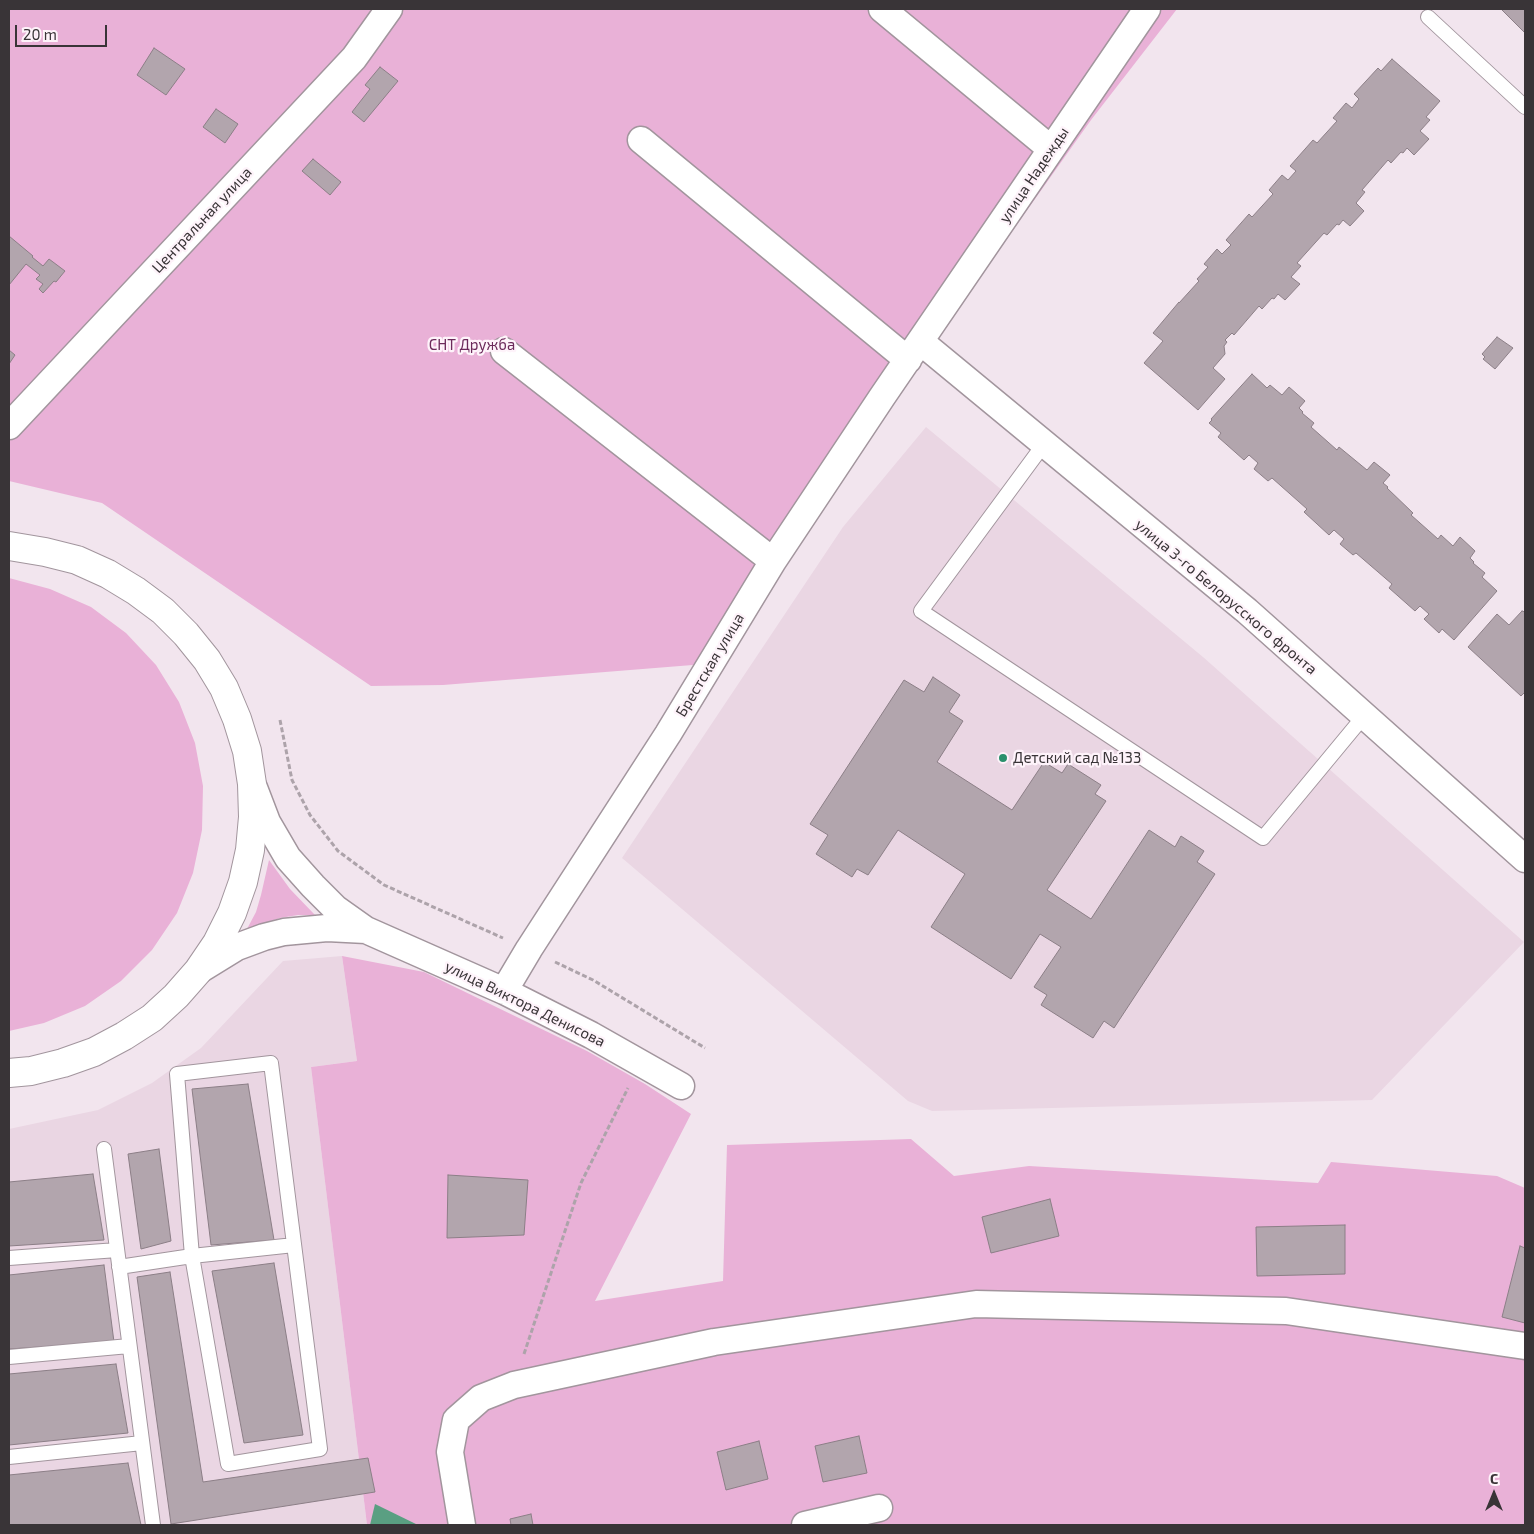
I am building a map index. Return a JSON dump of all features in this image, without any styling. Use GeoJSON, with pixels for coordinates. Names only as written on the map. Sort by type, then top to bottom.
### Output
{"type":"FeatureCollection","features":[{"type":"Feature","properties":{"kind":"main road"},"geometry":{"type":"LineString","coordinates":[[9,546],[77,560],[115,578],[163,611],[191,641],[207,660],[224,688],[237,719],[247,751],[252,784],[253,817],[250,850],[243,882],[232,913],[217,943],[198,971],[176,996],[152,1018],[94,1052],[63,1063],[31,1071],[9,1073]]}},
{"type":"Feature","properties":{"kind":"street","name":"Центральная улица"},"geometry":{"type":"LineString","coordinates":[[9,426],[354,58],[389,9]]}},
{"type":"Feature","properties":{"kind":"street"},"geometry":{"type":"LineString","coordinates":[[882,9],[1051,149]]}},
{"type":"Feature","properties":{"kind":"street","name":"улица Надежды"},"geometry":{"type":"LineString","coordinates":[[914,351],[1147,9]]}},
{"type":"Feature","properties":{"kind":"street","name":"улица 3-го Белорусского фронта"},"geometry":{"type":"LineString","coordinates":[[642,140],[914,351],[1044,444],[1247,611],[1525,859]]}},
{"type":"Feature","properties":{"kind":"street"},"geometry":{"type":"LineString","coordinates":[[504,351],[774,561]]}},
{"type":"Feature","properties":{"kind":"street","name":"Брестская улица"},"geometry":{"type":"LineString","coordinates":[[504,991],[528,949],[668,734],[774,561],[914,351]]}},
{"type":"Feature","properties":{"kind":"street","name":"улица Виктора Денисова"},"geometry":{"type":"LineString","coordinates":[[252,784],[267,822],[288,858],[335,908],[366,930],[504,991],[591,1035],[681,1086]]}},
{"type":"Feature","properties":{"kind":"street","name":"улица Виктора Денисова"},"geometry":{"type":"LineString","coordinates":[[198,971],[237,947],[284,932],[327,928],[366,930]]}},
{"type":"Feature","properties":{"kind":"street"},"geometry":{"type":"LineString","coordinates":[[462,1525],[450,1452],[456,1420],[481,1398],[514,1385],[714,1342],[976,1304],[1286,1311],[1525,1346]]}},
{"type":"Feature","properties":{"kind":"street"},"geometry":{"type":"LineString","coordinates":[[805,1525],[879,1508]]}},
{"type":"Feature","properties":{"kind":"lane"},"geometry":{"type":"LineString","coordinates":[[1428,17],[1525,107]]}},
{"type":"Feature","properties":{"kind":"lane"},"geometry":{"type":"LineString","coordinates":[[1044,444],[921,611],[1263,838],[1364,716]]}},
{"type":"Feature","properties":{"kind":"lane"},"geometry":{"type":"LineString","coordinates":[[271,1063],[294,1245],[320,1449],[228,1464],[192,1256],[177,1074],[271,1063]]}},
{"type":"Feature","properties":{"kind":"lane"},"geometry":{"type":"LineString","coordinates":[[104,1150],[153,1525]]}},
{"type":"Feature","properties":{"kind":"lane"},"geometry":{"type":"LineString","coordinates":[[119,1267],[192,1256],[294,1245]]}},
{"type":"Feature","properties":{"kind":"lane"},"geometry":{"type":"LineString","coordinates":[[9,1258],[117,1250]]}},
{"type":"Feature","properties":{"kind":"lane"},"geometry":{"type":"LineString","coordinates":[[9,1357],[129,1346]]}},
{"type":"Feature","properties":{"kind":"lane"},"geometry":{"type":"LineString","coordinates":[[9,1457],[142,1443]]}},
{"type":"Feature","properties":{"kind":"path"},"geometry":{"type":"LineString","coordinates":[[280,720],[292,780],[310,815],[338,851],[384,885],[593,980],[705,1048]]}},
{"type":"Feature","properties":{"kind":"path"},"geometry":{"type":"LineString","coordinates":[[514,1385],[581,1183],[641,1063]]}},
{"type":"Feature","properties":{"kind":"shaded area","name":"Детский сад №133"},"geometry":{"type":"Polygon","coordinates":[[[926,427],[1203,657],[1524,942],[1372,1100],[932,1111],[908,1101],[622,858],[843,527],[926,427]]]}},
{"type":"Feature","properties":{"kind":"shaded area"},"geometry":{"type":"Polygon","coordinates":[[[342,956],[357,1061],[311,1067],[367,1525],[9,1525],[9,1129],[98,1110],[152,1083],[201,1048],[283,961],[342,956]]]}},
{"type":"Feature","properties":{"kind":"shaded area"},"geometry":{"type":"Polygon","coordinates":[[[375,1504],[418,1525],[370,1525],[375,1504]]]}},
{"type":"Feature","properties":{"kind":"green space","name":"СНТ Дружба"},"geometry":{"type":"Polygon","coordinates":[[[9,9],[1177,9],[1091,120],[705,664],[443,685],[371,686],[102,503],[9,481],[9,9]]]}},
{"type":"Feature","properties":{"kind":"green space"},"geometry":{"type":"Polygon","coordinates":[[[9,578],[50,589],[91,607],[126,633],[156,665],[179,702],[195,743],[203,786],[202,830],[193,873],[177,913],[152,950],[121,981],[85,1006],[44,1023],[9,1031],[9,578]]]}},
{"type":"Feature","properties":{"kind":"green space"},"geometry":{"type":"Polygon","coordinates":[[[269,860],[290,889],[315,915],[280,918],[247,929],[256,912],[269,860]]]}},
{"type":"Feature","properties":{"kind":"green space"},"geometry":{"type":"Polygon","coordinates":[[[342,956],[424,972],[587,1051],[645,1084],[691,1114],[595,1301],[723,1281],[727,1145],[911,1139],[954,1176],[1029,1166],[1318,1183],[1331,1162],[1497,1176],[1525,1188],[1525,1525],[367,1525],[311,1067],[357,1061],[342,956]]]}},
{"type":"Feature","properties":{"kind":"building"},"geometry":{"type":"Polygon","coordinates":[[[1501,9],[1525,9],[1525,33],[1501,9]]]}},
{"type":"Feature","properties":{"kind":"building"},"geometry":{"type":"Polygon","coordinates":[[[154,48],[185,69],[166,95],[137,75],[154,48]]]}},
{"type":"Feature","properties":{"kind":"building"},"geometry":{"type":"Polygon","coordinates":[[[1392,59],[1440,101],[1426,117],[1430,120],[1420,131],[1429,139],[1414,155],[1407,148],[1391,163],[1388,160],[1362,190],[1365,192],[1356,203],[1364,211],[1350,226],[1343,220],[1327,235],[1324,233],[1297,263],[1301,266],[1291,277],[1300,284],[1285,300],[1278,294],[1262,309],[1259,306],[1234,335],[1232,333],[1225,340],[1227,342],[1224,346],[1225,354],[1213,368],[1225,379],[1198,410],[1144,363],[1163,341],[1153,333],[1199,281],[1197,279],[1208,267],[1204,264],[1217,249],[1222,254],[1231,245],[1226,240],[1249,214],[1252,217],[1273,194],[1269,190],[1282,175],[1288,180],[1296,171],[1290,166],[1313,140],[1317,143],[1337,121],[1333,118],[1346,103],[1352,108],[1359,99],[1354,94],[1378,68],[1381,71],[1392,59]]]}},
{"type":"Feature","properties":{"kind":"building"},"geometry":{"type":"Polygon","coordinates":[[[380,67],[398,81],[364,122],[352,112],[370,89],[365,85],[380,67]]]}},
{"type":"Feature","properties":{"kind":"building"},"geometry":{"type":"Polygon","coordinates":[[[216,109],[238,124],[225,143],[203,127],[216,109]]]}},
{"type":"Feature","properties":{"kind":"building"},"geometry":{"type":"Polygon","coordinates":[[[313,159],[341,182],[330,195],[302,171],[313,159]]]}},
{"type":"Feature","properties":{"kind":"building"},"geometry":{"type":"Polygon","coordinates":[[[9,236],[43,266],[49,259],[65,271],[43,293],[39,289],[43,284],[36,279],[40,275],[26,264],[9,285],[9,236]]]}},
{"type":"Feature","properties":{"kind":"building"},"geometry":{"type":"Polygon","coordinates":[[[1497,337],[1513,348],[1495,369],[1483,359],[1485,357],[1482,354],[1497,337]]]}},
{"type":"Feature","properties":{"kind":"building"},"geometry":{"type":"Polygon","coordinates":[[[9,350],[15,355],[9,364],[9,350]]]}},
{"type":"Feature","properties":{"kind":"building"},"geometry":{"type":"Polygon","coordinates":[[[1252,374],[1267,388],[1270,385],[1282,395],[1289,387],[1305,401],[1299,408],[1314,423],[1311,427],[1337,450],[1339,447],[1367,470],[1374,462],[1390,475],[1383,483],[1413,513],[1411,515],[1438,539],[1441,535],[1453,546],[1460,537],[1475,551],[1470,558],[1485,573],[1482,577],[1497,591],[1454,640],[1442,629],[1439,633],[1424,619],[1429,614],[1420,606],[1415,611],[1389,588],[1392,584],[1356,553],[1353,555],[1340,544],[1344,539],[1334,530],[1329,535],[1304,512],[1307,509],[1272,478],[1268,481],[1254,469],[1258,463],[1249,455],[1244,460],[1218,437],[1221,433],[1209,423],[1211,419],[1252,374]]]}},
{"type":"Feature","properties":{"kind":"building"},"geometry":{"type":"Polygon","coordinates":[[[1522,611],[1525,612],[1525,692],[1521,696],[1468,647],[1497,614],[1509,625],[1522,611]]]}},
{"type":"Feature","properties":{"kind":"building"},"geometry":{"type":"Polygon","coordinates":[[[933,677],[960,695],[949,712],[963,721],[937,762],[1012,810],[1044,762],[1062,773],[1068,764],[1101,785],[1095,794],[1106,801],[1047,890],[1091,919],[1149,830],[1175,847],[1181,836],[1204,851],[1197,862],[1215,874],[1114,1028],[1104,1021],[1093,1038],[1041,1005],[1047,995],[1034,987],[1061,947],[1040,934],[1011,979],[931,927],[965,874],[898,830],[868,875],[857,869],[852,877],[816,854],[828,835],[810,824],[904,680],[924,692],[933,677]]]}},
{"type":"Feature","properties":{"kind":"building"},"geometry":{"type":"Polygon","coordinates":[[[248,1084],[274,1240],[211,1245],[192,1089],[248,1084]]]}},
{"type":"Feature","properties":{"kind":"building"},"geometry":{"type":"Polygon","coordinates":[[[159,1149],[171,1241],[141,1249],[128,1154],[159,1149]]]}},
{"type":"Feature","properties":{"kind":"building"},"geometry":{"type":"Polygon","coordinates":[[[93,1174],[104,1240],[9,1246],[9,1182],[93,1174]]]}},
{"type":"Feature","properties":{"kind":"building"},"geometry":{"type":"Polygon","coordinates":[[[448,1175],[528,1180],[524,1235],[447,1238],[448,1175]]]}},
{"type":"Feature","properties":{"kind":"building"},"geometry":{"type":"Polygon","coordinates":[[[1050,1199],[1059,1236],[991,1253],[982,1217],[1050,1199]]]}},
{"type":"Feature","properties":{"kind":"building"},"geometry":{"type":"Polygon","coordinates":[[[1345,1225],[1345,1274],[1257,1276],[1256,1227],[1345,1225]]]}},
{"type":"Feature","properties":{"kind":"building"},"geometry":{"type":"Polygon","coordinates":[[[1520,1246],[1525,1248],[1525,1323],[1502,1317],[1520,1246]]]}},
{"type":"Feature","properties":{"kind":"building"},"geometry":{"type":"Polygon","coordinates":[[[274,1263],[303,1435],[244,1443],[212,1271],[274,1263]]]}},
{"type":"Feature","properties":{"kind":"building"},"geometry":{"type":"Polygon","coordinates":[[[104,1265],[114,1342],[9,1349],[9,1275],[104,1265]]]}},
{"type":"Feature","properties":{"kind":"building"},"geometry":{"type":"Polygon","coordinates":[[[170,1272],[203,1482],[368,1458],[375,1492],[171,1524],[137,1277],[170,1272]]]}},
{"type":"Feature","properties":{"kind":"building"},"geometry":{"type":"Polygon","coordinates":[[[116,1364],[128,1433],[9,1445],[9,1374],[116,1364]]]}},
{"type":"Feature","properties":{"kind":"building"},"geometry":{"type":"Polygon","coordinates":[[[859,1436],[867,1473],[823,1482],[815,1446],[859,1436]]]}},
{"type":"Feature","properties":{"kind":"building"},"geometry":{"type":"Polygon","coordinates":[[[759,1441],[768,1479],[726,1490],[717,1452],[759,1441]]]}},
{"type":"Feature","properties":{"kind":"building"},"geometry":{"type":"Polygon","coordinates":[[[128,1463],[141,1525],[9,1525],[9,1475],[128,1463]]]}},
{"type":"Feature","properties":{"kind":"building"},"geometry":{"type":"Polygon","coordinates":[[[531,1514],[533,1525],[511,1525],[510,1519],[531,1514]]]}},
{"type":"Feature","properties":{"kind":"place","name":"Детский сад №133"},"geometry":{"type":"Point","coordinates":[1003,758]}}]}
